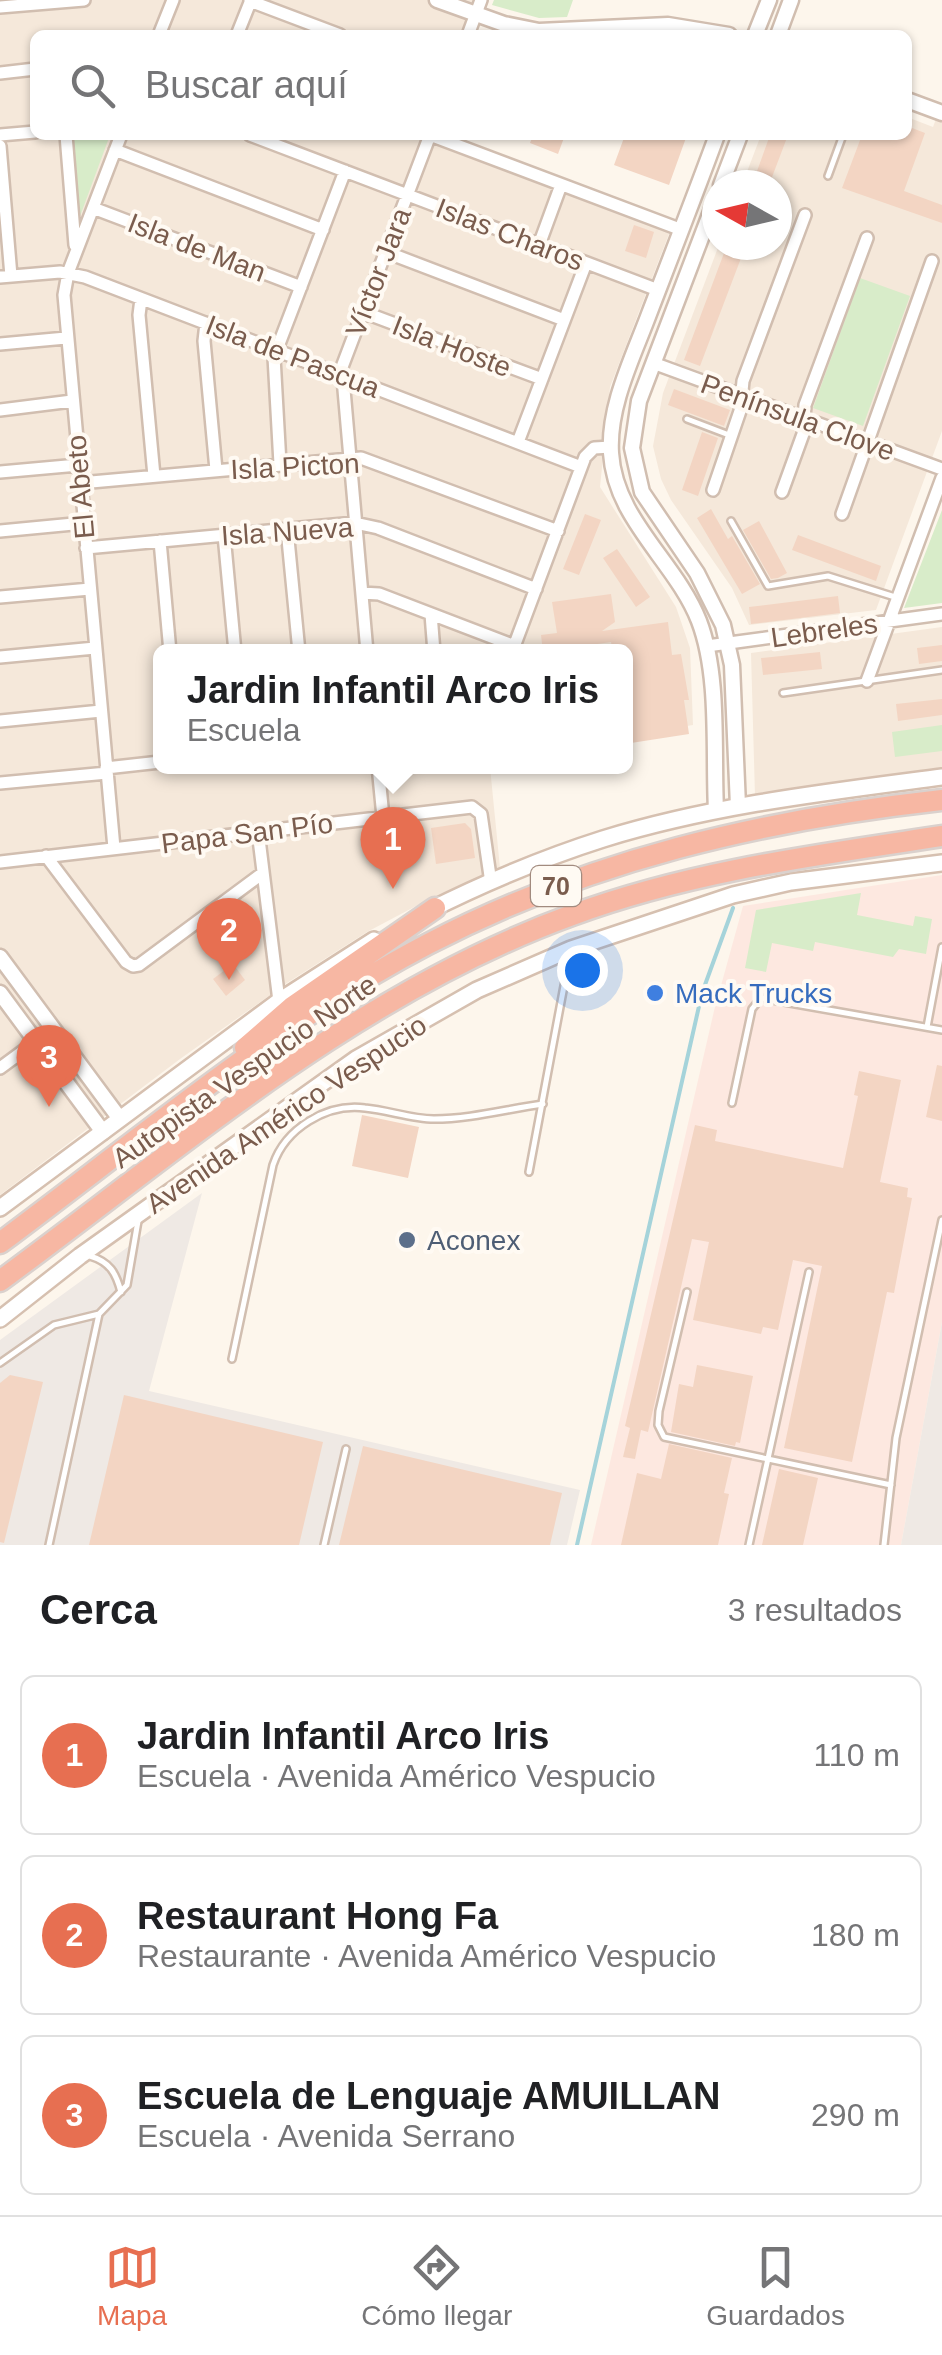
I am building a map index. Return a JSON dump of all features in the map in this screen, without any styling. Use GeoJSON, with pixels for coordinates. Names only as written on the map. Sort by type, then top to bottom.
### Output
{"type":"FeatureCollection","features":[{"type":"Feature","properties":{"kind":"highway","name":"Autopista Vespucio Norte"},"geometry":{"type":"LineString","coordinates":[[0,1243],[327,1003],[476,920],[635,858],[716,836],[942,800]]}},
{"type":"Feature","properties":{"kind":"highway","name":"Autopista Vespucio Norte"},"geometry":{"type":"LineString","coordinates":[[0,1281],[296,1061],[367,1014],[468,958],[574,914],[678,882],[942,836]]}},
{"type":"Feature","properties":{"kind":"highway"},"geometry":{"type":"LineString","coordinates":[[214,1084],[242,1050],[275,1020],[435,908]]}},
{"type":"Feature","properties":{"kind":"main road"},"geometry":{"type":"LineString","coordinates":[[0,1208],[279,1001],[349,954],[435,908],[601,840],[716,810],[942,777]]}},
{"type":"Feature","properties":{"kind":"main road","name":"Avenida Américo Vespucio"},"geometry":{"type":"LineString","coordinates":[[0,1319],[80,1256],[384,1042],[477,990],[571,950],[744,892],[791,882],[942,863]]}},
{"type":"Feature","properties":{"kind":"street"},"geometry":{"type":"LineString","coordinates":[[0,7],[84,0]]}},
{"type":"Feature","properties":{"kind":"street"},"geometry":{"type":"LineString","coordinates":[[161,30],[173,0]]}},
{"type":"Feature","properties":{"kind":"street"},"geometry":{"type":"LineString","coordinates":[[239,30],[250,0],[327,30]]}},
{"type":"Feature","properties":{"kind":"street"},"geometry":{"type":"LineString","coordinates":[[437,0],[478,7],[534,30]]}},
{"type":"Feature","properties":{"kind":"street"},"geometry":{"type":"LineString","coordinates":[[757,30],[768,0]]}},
{"type":"Feature","properties":{"kind":"street"},"geometry":{"type":"LineString","coordinates":[[780,30],[791,0]]}},
{"type":"Feature","properties":{"kind":"street"},"geometry":{"type":"LineString","coordinates":[[576,30],[668,25],[698,30]]}},
{"type":"Feature","properties":{"kind":"street"},"geometry":{"type":"LineString","coordinates":[[0,73],[30,70]]}},
{"type":"Feature","properties":{"kind":"street"},"geometry":{"type":"LineString","coordinates":[[912,102],[942,113]]}},
{"type":"Feature","properties":{"kind":"street"},"geometry":{"type":"LineString","coordinates":[[0,135],[30,132]]}},
{"type":"Feature","properties":{"kind":"street"},"geometry":{"type":"LineString","coordinates":[[66,140],[76,253]]}},
{"type":"Feature","properties":{"kind":"street","name":"El Abeto"},"geometry":{"type":"LineString","coordinates":[[114,848],[64,295],[68,273],[119,140]]}},
{"type":"Feature","properties":{"kind":"street","name":"Islas Charos"},"geometry":{"type":"LineString","coordinates":[[263,140],[658,290]]}},
{"type":"Feature","properties":{"kind":"street","name":"Víctor Jara"},"geometry":{"type":"LineString","coordinates":[[366,644],[342,375],[428,140]]}},
{"type":"Feature","properties":{"kind":"street"},"geometry":{"type":"LineString","coordinates":[[443,140],[682,230]]}},
{"type":"Feature","properties":{"kind":"street"},"geometry":{"type":"LineString","coordinates":[[715,140],[622,387],[611,447],[614,475],[626,505],[682,588],[698,617],[707,646],[716,810]]}},
{"type":"Feature","properties":{"kind":"street"},"geometry":{"type":"LineString","coordinates":[[727,170],[738,140]]}},
{"type":"Feature","properties":{"kind":"street"},"geometry":{"type":"LineString","coordinates":[[0,146],[6,277]]}},
{"type":"Feature","properties":{"kind":"street"},"geometry":{"type":"LineString","coordinates":[[115,150],[323,230]]}},
{"type":"Feature","properties":{"kind":"street"},"geometry":{"type":"LineString","coordinates":[[280,464],[273,373],[277,350],[345,171]]}},
{"type":"Feature","properties":{"kind":"street"},"geometry":{"type":"LineString","coordinates":[[539,245],[562,184]]}},
{"type":"Feature","properties":{"kind":"street","name":"Isla de Man"},"geometry":{"type":"LineString","coordinates":[[93,208],[301,287]]}},
{"type":"Feature","properties":{"kind":"street"},"geometry":{"type":"LineString","coordinates":[[713,490],[732,436],[744,381],[805,216]]}},
{"type":"Feature","properties":{"kind":"street"},"geometry":{"type":"LineString","coordinates":[[702,235],[633,425],[635,471],[649,504],[706,587],[728,643],[738,806]]}},
{"type":"Feature","properties":{"kind":"street"},"geometry":{"type":"LineString","coordinates":[[782,492],[803,434],[806,405],[867,238]]}},
{"type":"Feature","properties":{"kind":"street"},"geometry":{"type":"LineString","coordinates":[[386,252],[564,320]]}},
{"type":"Feature","properties":{"kind":"street"},"geometry":{"type":"LineString","coordinates":[[842,514],[932,262]]}},
{"type":"Feature","properties":{"kind":"street"},"geometry":{"type":"LineString","coordinates":[[518,442],[586,263]]}},
{"type":"Feature","properties":{"kind":"street","name":"Isla de Pascua"},"geometry":{"type":"LineString","coordinates":[[6,277],[68,273],[582,467]]}},
{"type":"Feature","properties":{"kind":"street"},"geometry":{"type":"LineString","coordinates":[[141,298],[139,314],[154,476]]}},
{"type":"Feature","properties":{"kind":"street","name":"Isla Hoste"},"geometry":{"type":"LineString","coordinates":[[362,312],[542,380]]}},
{"type":"Feature","properties":{"kind":"street"},"geometry":{"type":"LineString","coordinates":[[206,323],[204,342],[216,470]]}},
{"type":"Feature","properties":{"kind":"street"},"geometry":{"type":"LineString","coordinates":[[0,344],[66,338]]}},
{"type":"Feature","properties":{"kind":"street","name":"Península Clove"},"geometry":{"type":"LineString","coordinates":[[653,364],[867,442],[942,478]]}},
{"type":"Feature","properties":{"kind":"street"},"geometry":{"type":"LineString","coordinates":[[0,410],[72,402]]}},
{"type":"Feature","properties":{"kind":"street"},"geometry":{"type":"LineString","coordinates":[[516,644],[582,467],[591,450],[611,447]]}},
{"type":"Feature","properties":{"kind":"street","name":"Isla Picton"},"geometry":{"type":"LineString","coordinates":[[80,484],[348,458],[371,460],[558,531]]}},
{"type":"Feature","properties":{"kind":"street"},"geometry":{"type":"LineString","coordinates":[[0,472],[78,465]]}},
{"type":"Feature","properties":{"kind":"street"},"geometry":{"type":"LineString","coordinates":[[867,681],[942,478]]}},
{"type":"Feature","properties":{"kind":"street"},"geometry":{"type":"LineString","coordinates":[[0,532],[84,523]]}},
{"type":"Feature","properties":{"kind":"street","name":"Isla Nueva"},"geometry":{"type":"LineString","coordinates":[[86,548],[355,523],[378,528],[536,588]]}},
{"type":"Feature","properties":{"kind":"street"},"geometry":{"type":"LineString","coordinates":[[288,529],[299,644]]}},
{"type":"Feature","properties":{"kind":"street"},"geometry":{"type":"LineString","coordinates":[[224,535],[235,644]]}},
{"type":"Feature","properties":{"kind":"street"},"geometry":{"type":"LineString","coordinates":[[160,541],[169,644]]}},
{"type":"Feature","properties":{"kind":"street"},"geometry":{"type":"LineString","coordinates":[[0,597],[90,589]]}},
{"type":"Feature","properties":{"kind":"street"},"geometry":{"type":"LineString","coordinates":[[362,592],[431,614],[502,644]]}},
{"type":"Feature","properties":{"kind":"street"},"geometry":{"type":"LineString","coordinates":[[431,614],[433,644]]}},
{"type":"Feature","properties":{"kind":"street","name":"Lebreles"},"geometry":{"type":"LineString","coordinates":[[707,646],[942,614]]}},
{"type":"Feature","properties":{"kind":"street"},"geometry":{"type":"LineString","coordinates":[[0,657],[95,648]]}},
{"type":"Feature","properties":{"kind":"street"},"geometry":{"type":"LineString","coordinates":[[0,722],[101,711]]}},
{"type":"Feature","properties":{"kind":"street"},"geometry":{"type":"LineString","coordinates":[[0,783],[153,763]]}},
{"type":"Feature","properties":{"kind":"street"},"geometry":{"type":"LineString","coordinates":[[379,774],[383,817]]}},
{"type":"Feature","properties":{"kind":"street","name":"Papa San Pío"},"geometry":{"type":"LineString","coordinates":[[0,862],[475,808],[481,814],[491,883]]}},
{"type":"Feature","properties":{"kind":"street"},"geometry":{"type":"LineString","coordinates":[[258,832],[279,1001]]}},
{"type":"Feature","properties":{"kind":"street"},"geometry":{"type":"LineString","coordinates":[[46,856],[126,962],[133,966],[140,966],[263,874]]}},
{"type":"Feature","properties":{"kind":"street"},"geometry":{"type":"LineString","coordinates":[[0,958],[120,1119]]}},
{"type":"Feature","properties":{"kind":"street"},"geometry":{"type":"LineString","coordinates":[[0,994],[103,1132]]}},
{"type":"Feature","properties":{"kind":"street"},"geometry":{"type":"LineString","coordinates":[[0,1068],[53,1028]]}},
{"type":"Feature","properties":{"kind":"lane"},"geometry":{"type":"LineString","coordinates":[[828,176],[841,140]]}},
{"type":"Feature","properties":{"kind":"lane"},"geometry":{"type":"LineString","coordinates":[[687,420],[732,436]]}},
{"type":"Feature","properties":{"kind":"lane"},"geometry":{"type":"LineString","coordinates":[[731,521],[768,586],[828,576],[898,598]]}},
{"type":"Feature","properties":{"kind":"lane"},"geometry":{"type":"LineString","coordinates":[[782,693],[942,670]]}},
{"type":"Feature","properties":{"kind":"lane"},"geometry":{"type":"LineString","coordinates":[[927,1028],[942,947]]}},
{"type":"Feature","properties":{"kind":"lane"},"geometry":{"type":"LineString","coordinates":[[529,1172],[571,950]]}},
{"type":"Feature","properties":{"kind":"lane"},"geometry":{"type":"LineString","coordinates":[[732,1102],[752,1010],[762,998],[942,1030]]}},
{"type":"Feature","properties":{"kind":"lane"},"geometry":{"type":"LineString","coordinates":[[232,1360],[278,1149],[295,1130],[350,1108],[432,1119],[542,1104]]}},
{"type":"Feature","properties":{"kind":"lane"},"geometry":{"type":"LineString","coordinates":[[0,1363],[54,1325],[99,1314],[121,1292],[127,1284],[139,1215]]}},
{"type":"Feature","properties":{"kind":"lane"},"geometry":{"type":"LineString","coordinates":[[884,1545],[896,1438],[942,1220]]}},
{"type":"Feature","properties":{"kind":"lane"},"geometry":{"type":"LineString","coordinates":[[80,1256],[93,1256],[108,1263],[121,1292]]}},
{"type":"Feature","properties":{"kind":"lane"},"geometry":{"type":"LineString","coordinates":[[750,1545],[809,1272]]}},
{"type":"Feature","properties":{"kind":"lane"},"geometry":{"type":"LineString","coordinates":[[686,1292],[658,1426],[664,1437],[891,1486]]}},
{"type":"Feature","properties":{"kind":"lane"},"geometry":{"type":"LineString","coordinates":[[49,1545],[99,1314]]}},
{"type":"Feature","properties":{"kind":"lane"},"geometry":{"type":"LineString","coordinates":[[324,1545],[346,1449]]}},
{"type":"Feature","properties":{"kind":"shaded area"},"geometry":{"type":"Polygon","coordinates":[[[0,0],[475,0],[464,30],[30,30],[30,140],[437,140],[666,229],[669,234],[610,387],[600,487],[676,607],[690,648],[693,725],[633,735],[633,644],[153,644],[153,774],[491,774],[500,868],[367,932],[287,983],[0,1195],[0,0]]]}},
{"type":"Feature","properties":{"kind":"shaded area"},"geometry":{"type":"Polygon","coordinates":[[[942,103],[942,431],[876,610],[749,625],[732,588],[671,500],[661,479],[653,446],[663,393],[713,260],[792,260],[792,170],[748,170],[759,140],[912,140],[912,119],[933,127],[942,103]]]}},
{"type":"Feature","properties":{"kind":"shaded area"},"geometry":{"type":"Polygon","coordinates":[[[942,627],[942,770],[755,796],[751,653],[942,627]]]}},
{"type":"Feature","properties":{"kind":"shaded area"},"geometry":{"type":"Polygon","coordinates":[[[942,875],[942,1322],[901,1545],[591,1545],[714,1011],[743,906],[942,875]]]}},
{"type":"Feature","properties":{"kind":"shaded area"},"geometry":{"type":"Polygon","coordinates":[[[202,1193],[149,1391],[580,1490],[567,1545],[0,1545],[0,1340],[202,1193]]]}},
{"type":"Feature","properties":{"kind":"shaded area"},"geometry":{"type":"Polygon","coordinates":[[[942,1322],[942,1545],[901,1545],[942,1322]]]}},
{"type":"Feature","properties":{"kind":"green space"},"geometry":{"type":"Polygon","coordinates":[[[494,0],[573,0],[567,17],[539,18],[492,5],[494,0]]]}},
{"type":"Feature","properties":{"kind":"green space"},"geometry":{"type":"Polygon","coordinates":[[[71,140],[108,140],[79,219],[71,140]]]}},
{"type":"Feature","properties":{"kind":"green space"},"geometry":{"type":"Polygon","coordinates":[[[860,278],[910,296],[863,426],[813,408],[860,278]]]}},
{"type":"Feature","properties":{"kind":"green space"},"geometry":{"type":"Polygon","coordinates":[[[942,510],[942,603],[904,608],[942,510]]]}},
{"type":"Feature","properties":{"kind":"green space"},"geometry":{"type":"Polygon","coordinates":[[[942,725],[942,751],[895,757],[892,732],[942,725]]]}},
{"type":"Feature","properties":{"kind":"green space"},"geometry":{"type":"Polygon","coordinates":[[[861,893],[857,915],[913,926],[915,916],[932,919],[926,954],[899,949],[893,957],[815,942],[813,951],[772,943],[766,972],[745,968],[756,910],[861,893]]]}},
{"type":"Feature","properties":{"kind":"building"},"geometry":{"type":"Polygon","coordinates":[[[912,128],[925,133],[904,191],[942,205],[942,223],[842,188],[860,140],[912,140],[912,128]]]}},
{"type":"Feature","properties":{"kind":"building"},"geometry":{"type":"Polygon","coordinates":[[[531,140],[563,140],[558,154],[530,143],[531,140]]]}},
{"type":"Feature","properties":{"kind":"building"},"geometry":{"type":"Polygon","coordinates":[[[623,140],[685,140],[669,185],[614,165],[623,140]]]}},
{"type":"Feature","properties":{"kind":"building"},"geometry":{"type":"Polygon","coordinates":[[[768,140],[786,140],[775,170],[757,170],[768,140]]]}},
{"type":"Feature","properties":{"kind":"building"},"geometry":{"type":"Polygon","coordinates":[[[634,225],[654,232],[646,258],[625,251],[634,225]]]}},
{"type":"Feature","properties":{"kind":"building"},"geometry":{"type":"Polygon","coordinates":[[[721,260],[740,260],[700,366],[684,360],[721,260]]]}},
{"type":"Feature","properties":{"kind":"building"},"geometry":{"type":"Polygon","coordinates":[[[674,389],[730,410],[724,426],[668,405],[674,389]]]}},
{"type":"Feature","properties":{"kind":"building"},"geometry":{"type":"Polygon","coordinates":[[[702,432],[718,438],[698,496],[682,490],[702,432]]]}},
{"type":"Feature","properties":{"kind":"building"},"geometry":{"type":"Polygon","coordinates":[[[711,509],[760,584],[742,594],[697,518],[711,509]]]}},
{"type":"Feature","properties":{"kind":"building"},"geometry":{"type":"Polygon","coordinates":[[[585,514],[601,520],[579,575],[563,569],[585,514]]]}},
{"type":"Feature","properties":{"kind":"building"},"geometry":{"type":"Polygon","coordinates":[[[759,521],[787,573],[778,578],[771,579],[743,530],[759,521]]]}},
{"type":"Feature","properties":{"kind":"building"},"geometry":{"type":"Polygon","coordinates":[[[798,535],[881,566],[876,581],[792,550],[798,535]]]}},
{"type":"Feature","properties":{"kind":"building"},"geometry":{"type":"Polygon","coordinates":[[[617,549],[650,597],[636,607],[603,558],[617,549]]]}},
{"type":"Feature","properties":{"kind":"building"},"geometry":{"type":"Polygon","coordinates":[[[611,594],[615,622],[602,631],[668,622],[672,655],[681,654],[689,700],[684,700],[689,734],[633,743],[633,644],[542,644],[541,635],[557,633],[552,602],[611,594]]]}},
{"type":"Feature","properties":{"kind":"building"},"geometry":{"type":"Polygon","coordinates":[[[838,596],[840,613],[751,624],[749,607],[838,596]]]}},
{"type":"Feature","properties":{"kind":"building"},"geometry":{"type":"Polygon","coordinates":[[[942,645],[942,661],[919,664],[917,648],[942,645]]]}},
{"type":"Feature","properties":{"kind":"building"},"geometry":{"type":"Polygon","coordinates":[[[820,652],[822,669],[763,675],[761,658],[820,652]]]}},
{"type":"Feature","properties":{"kind":"building"},"geometry":{"type":"Polygon","coordinates":[[[942,699],[942,715],[898,721],[896,704],[942,699]]]}},
{"type":"Feature","properties":{"kind":"building"},"geometry":{"type":"Polygon","coordinates":[[[465,823],[471,829],[475,858],[436,864],[431,828],[465,823]]]}},
{"type":"Feature","properties":{"kind":"building"},"geometry":{"type":"Polygon","coordinates":[[[233,964],[245,980],[226,996],[213,979],[233,964]]]}},
{"type":"Feature","properties":{"kind":"building"},"geometry":{"type":"Polygon","coordinates":[[[937,1065],[942,1066],[942,1121],[926,1117],[937,1065]]]}},
{"type":"Feature","properties":{"kind":"building"},"geometry":{"type":"Polygon","coordinates":[[[859,1071],[901,1080],[880,1182],[908,1188],[907,1197],[912,1198],[894,1293],[887,1292],[852,1462],[784,1448],[822,1266],[793,1260],[778,1330],[763,1327],[761,1334],[693,1320],[709,1242],[692,1239],[648,1432],[641,1430],[635,1459],[623,1457],[630,1428],[625,1426],[695,1125],[717,1130],[715,1141],[843,1168],[858,1096],[854,1095],[859,1071]]]}},
{"type":"Feature","properties":{"kind":"building"},"geometry":{"type":"Polygon","coordinates":[[[362,1115],[419,1127],[408,1178],[352,1166],[362,1115]]]}},
{"type":"Feature","properties":{"kind":"building"},"geometry":{"type":"Polygon","coordinates":[[[697,1365],[753,1376],[740,1443],[735,1446],[671,1432],[679,1384],[693,1387],[697,1365]]]}},
{"type":"Feature","properties":{"kind":"building"},"geometry":{"type":"Polygon","coordinates":[[[10,1375],[43,1382],[4,1543],[0,1542],[0,1383],[10,1375]]]}},
{"type":"Feature","properties":{"kind":"building"},"geometry":{"type":"Polygon","coordinates":[[[124,1395],[323,1442],[299,1545],[89,1545],[124,1395]]]}},
{"type":"Feature","properties":{"kind":"building"},"geometry":{"type":"Polygon","coordinates":[[[669,1444],[732,1458],[718,1545],[621,1545],[637,1473],[661,1479],[669,1444]]]}},
{"type":"Feature","properties":{"kind":"building"},"geometry":{"type":"Polygon","coordinates":[[[363,1446],[562,1493],[550,1545],[339,1545],[363,1446]]]}},
{"type":"Feature","properties":{"kind":"building"},"geometry":{"type":"Polygon","coordinates":[[[779,1469],[818,1478],[803,1545],[762,1545],[779,1469]]]}},
{"type":"Feature","properties":{"kind":"waterway"},"geometry":{"type":"LineString","coordinates":[[577,1545],[702,993],[733,908]]}},
{"type":"Feature","properties":{"kind":"place","name":"Jardin Infantil Arco Iris"},"geometry":{"type":"Point","coordinates":[393,889]}},
{"type":"Feature","properties":{"kind":"place","name":"Restaurant Hong Fa"},"geometry":{"type":"Point","coordinates":[229,980]}},
{"type":"Feature","properties":{"kind":"place","name":"Mack Trucks"},"geometry":{"type":"Point","coordinates":[655,993]}},
{"type":"Feature","properties":{"kind":"place","name":"Escuela de Lenguaje AMUILLAN"},"geometry":{"type":"Point","coordinates":[49,1107]}},
{"type":"Feature","properties":{"kind":"place","name":"Aconex"},"geometry":{"type":"Point","coordinates":[407,1240]}}]}
